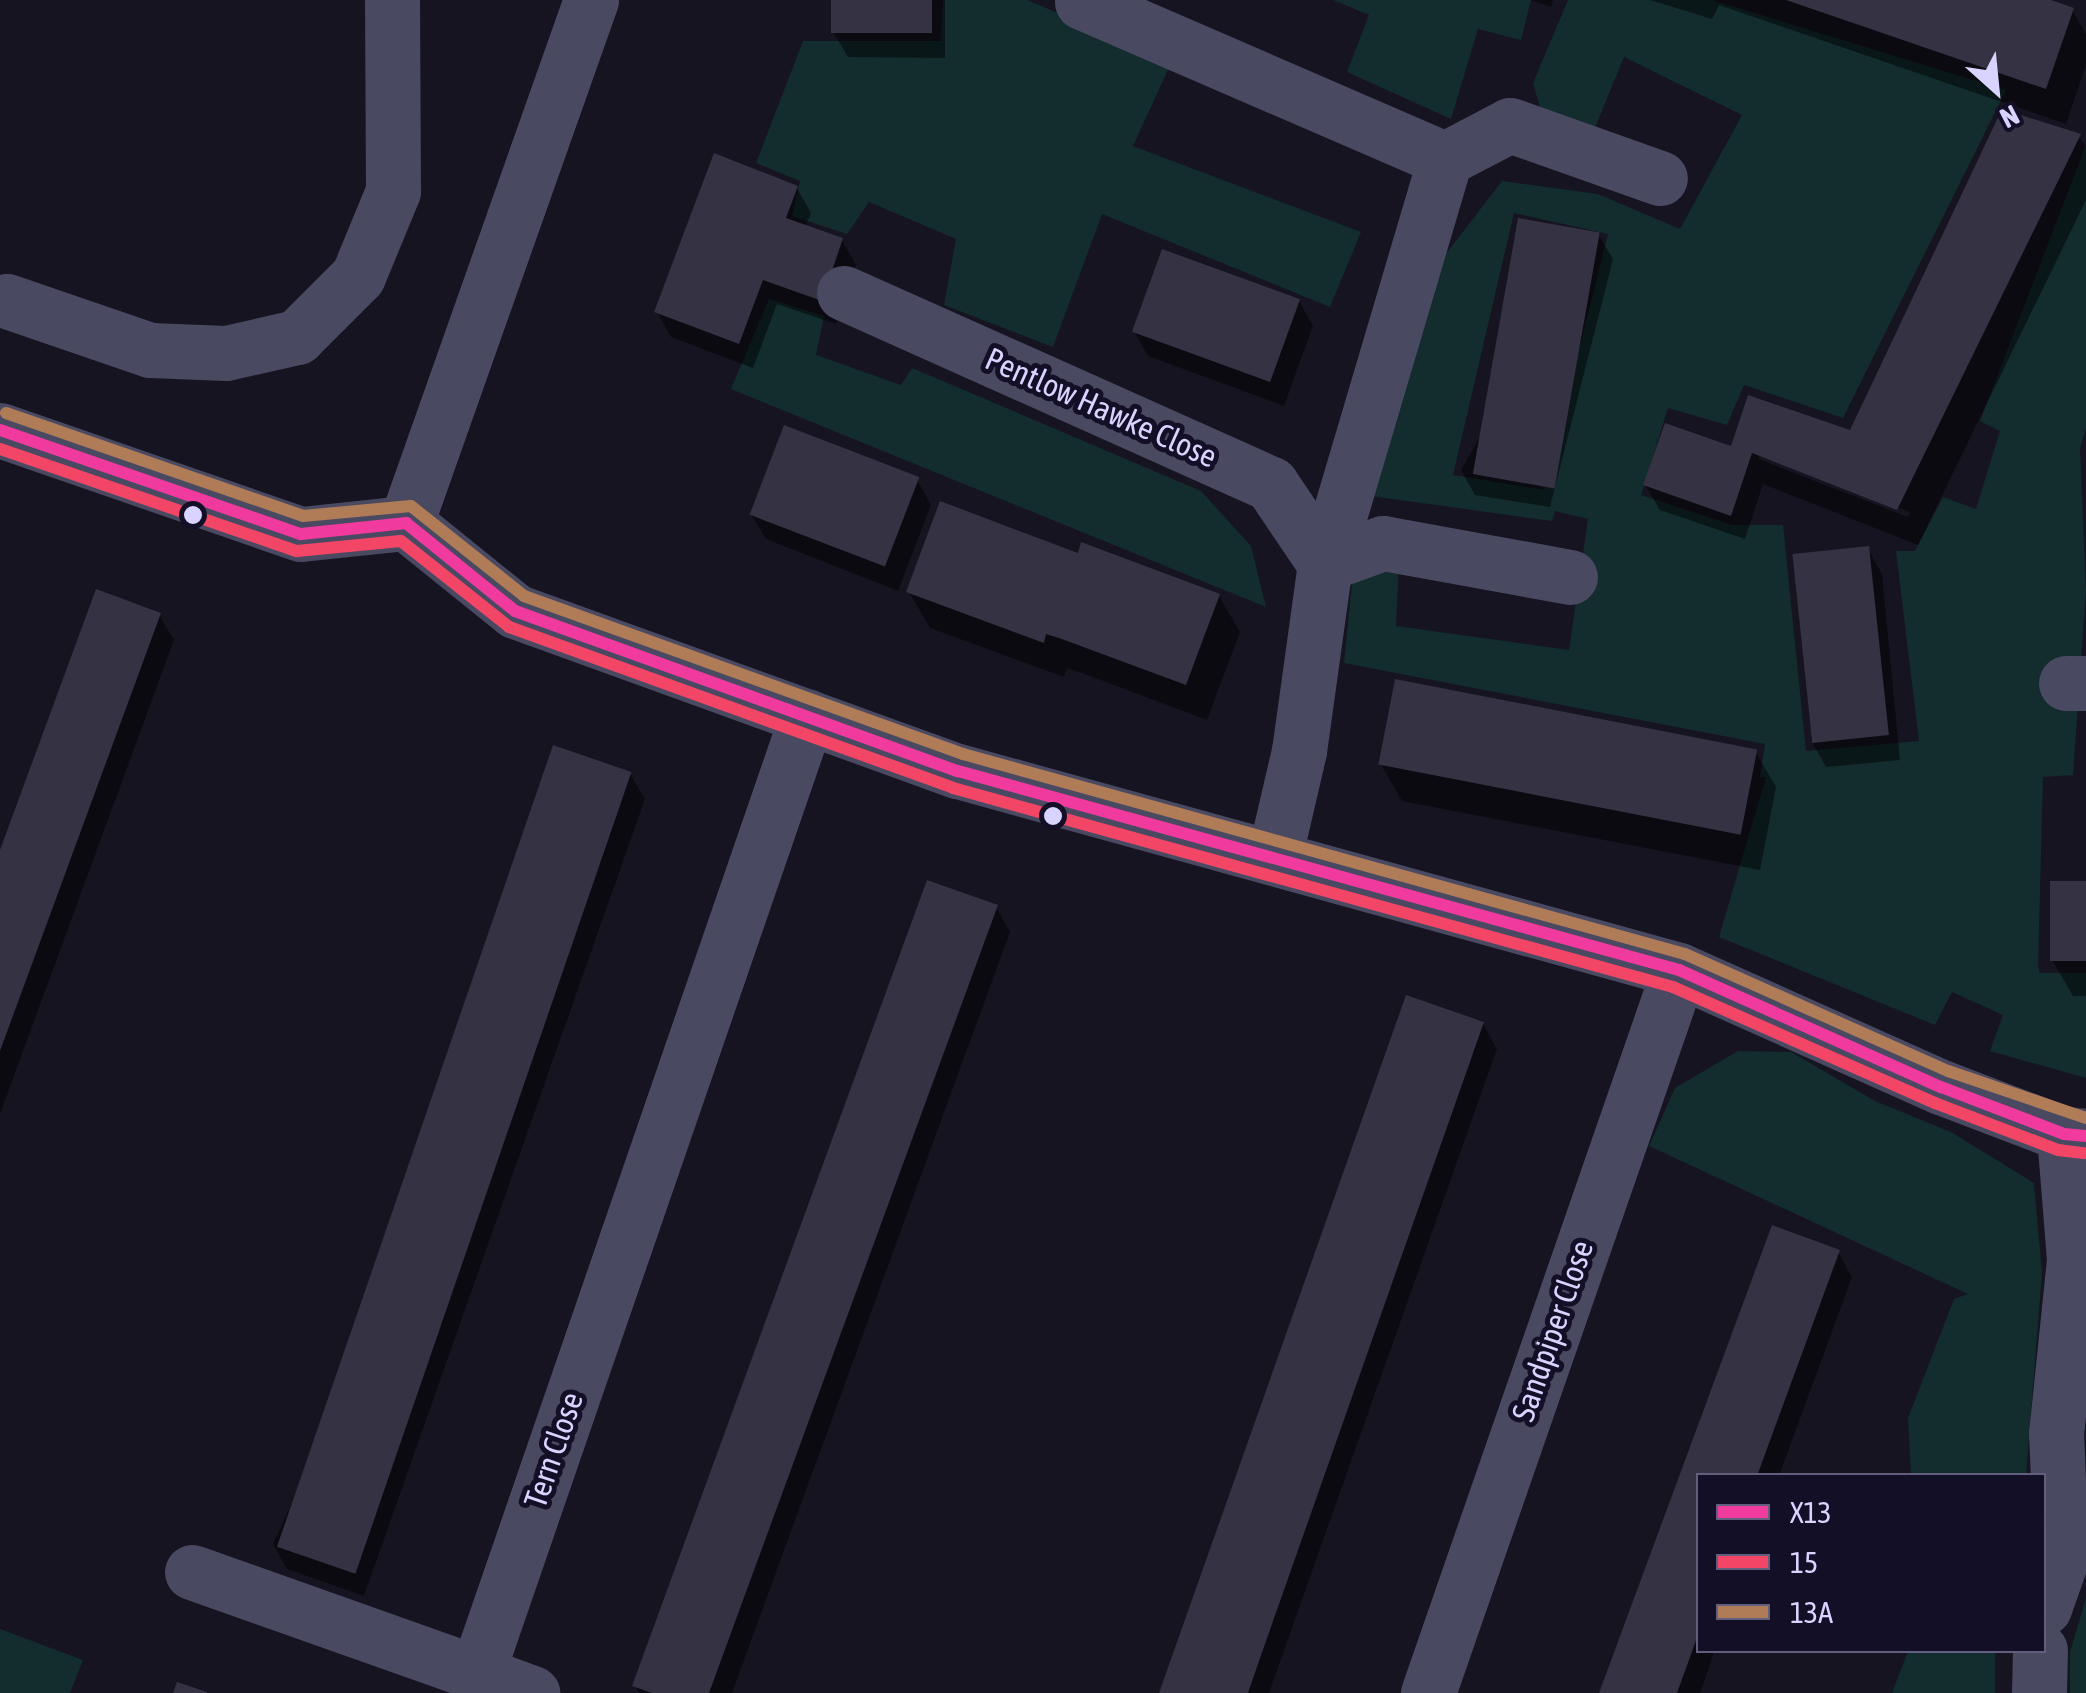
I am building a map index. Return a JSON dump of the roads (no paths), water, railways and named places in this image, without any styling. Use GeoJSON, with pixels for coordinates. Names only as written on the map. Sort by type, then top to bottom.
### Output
{"type":"FeatureCollection","features":[{"type":"Feature","properties":{"kind":"street"},"geometry":{"type":"LineString","coordinates":[[7,301],[150,350],[226,353],[297,337],[358,276],[393,191],[392,0]]}},
{"type":"Feature","properties":{"kind":"street"},"geometry":{"type":"LineString","coordinates":[[406,523],[591,0]]}},
{"type":"Feature","properties":{"kind":"street"},"geometry":{"type":"LineString","coordinates":[[1082,2],[1446,159]]}},
{"type":"Feature","properties":{"kind":"street"},"geometry":{"type":"LineString","coordinates":[[1275,854],[1299,751],[1325,564],[1446,159],[1510,125],[1660,178]]}},
{"type":"Feature","properties":{"kind":"street","name":"Pentlow Hawke Close"},"geometry":{"type":"LineString","coordinates":[[844,294],[1271,484],[1325,564]]}},
{"type":"Feature","properties":{"kind":"street"},"geometry":{"type":"LineString","coordinates":[[0,430],[301,534],[406,523],[515,611],[958,770],[1275,854],[1679,970],[2075,1135],[2074,1259],[2056,1434],[2061,1550]]}},
{"type":"Feature","properties":{"kind":"street"},"geometry":{"type":"LineString","coordinates":[[1325,564],[1383,542],[1570,577]]}},
{"type":"Feature","properties":{"kind":"street","name":"Tern Close"},"geometry":{"type":"LineString","coordinates":[[477,1673],[808,716]]}},
{"type":"Feature","properties":{"kind":"street","name":"Sandpiper Close"},"geometry":{"type":"LineString","coordinates":[[1428,1693],[1679,970]]}},
{"type":"Feature","properties":{"kind":"street"},"geometry":{"type":"LineString","coordinates":[[2046,1601],[2061,1550],[2086,1496]]}},
{"type":"Feature","properties":{"kind":"street"},"geometry":{"type":"LineString","coordinates":[[192,1572],[532,1693]]}},
{"type":"Feature","properties":{"kind":"street"},"geometry":{"type":"LineString","coordinates":[[2039,1693],[2040,1653]]}}]}
